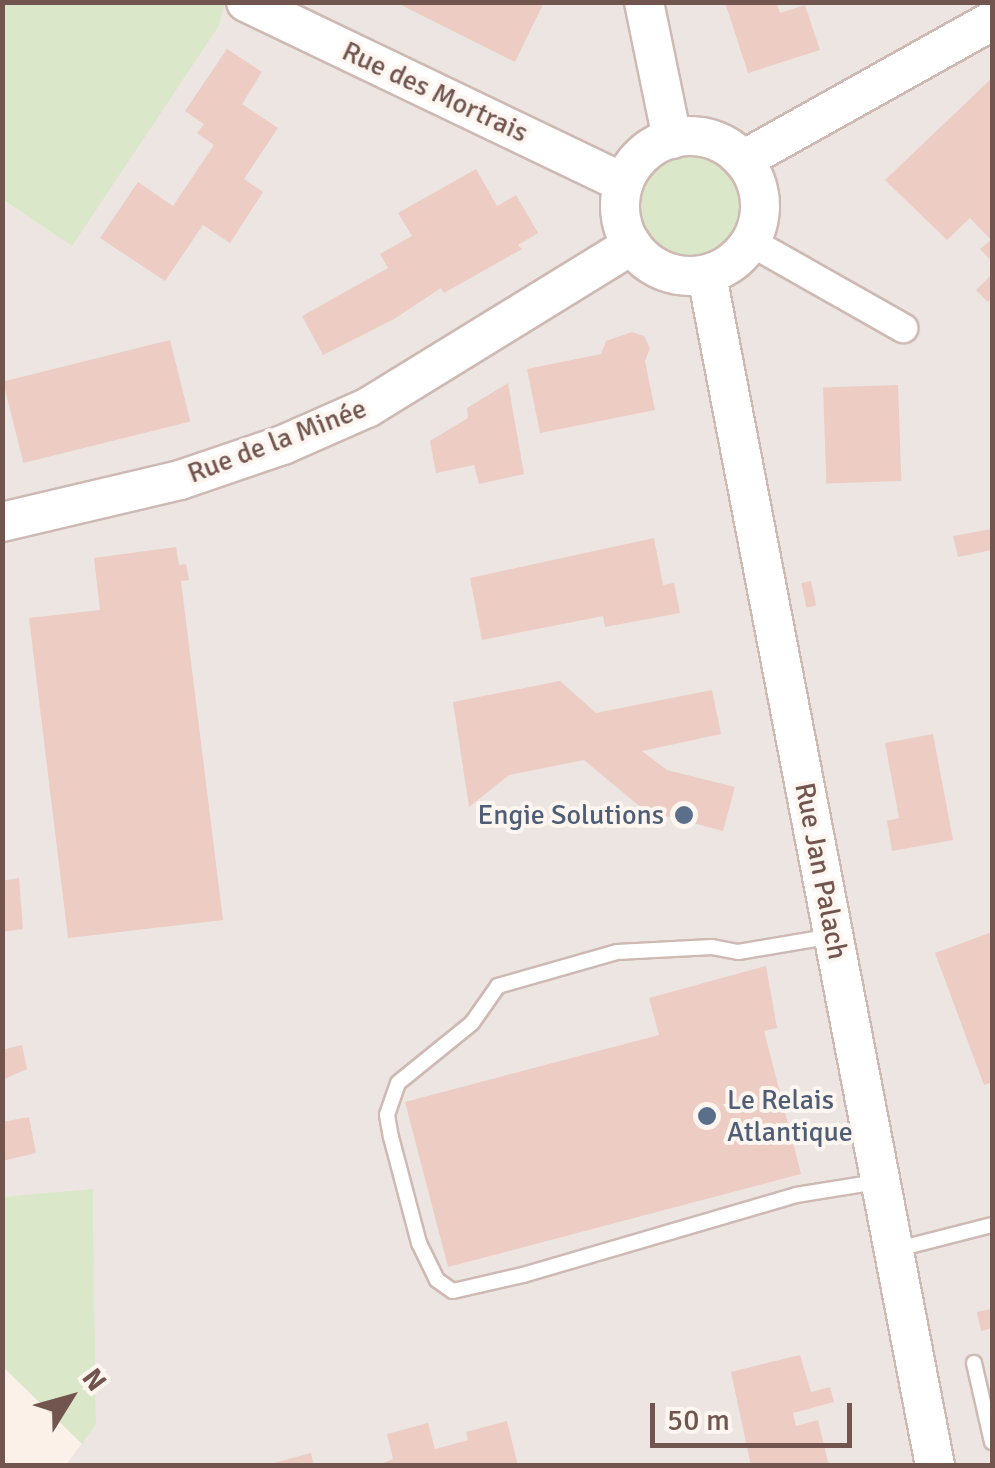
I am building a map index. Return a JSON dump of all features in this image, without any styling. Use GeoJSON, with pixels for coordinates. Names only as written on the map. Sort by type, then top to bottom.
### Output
{"type":"FeatureCollection","features":[{"type":"Feature","properties":{"kind":"street","name":"Rue des Mortrais"},"geometry":{"type":"LineString","coordinates":[[246,2],[624,182]]}},
{"type":"Feature","properties":{"kind":"street"},"geometry":{"type":"LineString","coordinates":[[644,2],[672,139]]}},
{"type":"Feature","properties":{"kind":"street"},"geometry":{"type":"LineString","coordinates":[[743,160],[992,21]]}},
{"type":"Feature","properties":{"kind":"street"},"geometry":{"type":"LineString","coordinates":[[672,139],[710,140],[743,160],[758,191],[758,226],[751,242],[738,258],[707,276],[663,271],[632,245],[623,226],[624,182],[643,155],[672,139]]}},
{"type":"Feature","properties":{"kind":"street"},"geometry":{"type":"LineString","coordinates":[[751,242],[904,328]]}},
{"type":"Feature","properties":{"kind":"street","name":"Rue de la Minée"},"geometry":{"type":"LineString","coordinates":[[2,522],[180,480],[300,438],[367,408],[632,245]]}},
{"type":"Feature","properties":{"kind":"street","name":"Rue Jan Palach"},"geometry":{"type":"LineString","coordinates":[[707,276],[935,1466]]}},
{"type":"Feature","properties":{"kind":"lane"},"geometry":{"type":"LineString","coordinates":[[834,936],[780,949],[738,952],[712,947],[617,952],[498,986],[472,1022],[398,1083],[387,1116],[419,1244],[437,1280],[453,1291],[523,1276],[796,1195],[880,1182]]}},
{"type":"Feature","properties":{"kind":"lane"},"geometry":{"type":"LineString","coordinates":[[894,1250],[992,1226]]}},
{"type":"Feature","properties":{"kind":"lane"},"geometry":{"type":"LineString","coordinates":[[974,1363],[992,1442]]}},
{"type":"Feature","properties":{"kind":"shaded area"},"geometry":{"type":"Polygon","coordinates":[[[225,3],[992,3],[992,1465],[66,1465],[96,1424],[93,1190],[3,1197],[2,200],[72,245],[219,26],[225,3]]]}},
{"type":"Feature","properties":{"kind":"green space"},"geometry":{"type":"Polygon","coordinates":[[[2,3],[225,3],[219,26],[72,246],[3,200],[2,3]]]}},
{"type":"Feature","properties":{"kind":"green space"},"geometry":{"type":"Polygon","coordinates":[[[690,157],[709,161],[725,171],[735,187],[739,206],[735,225],[725,241],[709,251],[690,255],[671,251],[655,241],[645,225],[641,206],[645,187],[655,171],[671,161],[690,157]]]}},
{"type":"Feature","properties":{"kind":"green space"},"geometry":{"type":"Polygon","coordinates":[[[93,1189],[96,1424],[82,1444],[3,1367],[2,1197],[93,1189]]]}},
{"type":"Feature","properties":{"kind":"building"},"geometry":{"type":"Polygon","coordinates":[[[395,2],[544,2],[515,62],[395,2]]]}},
{"type":"Feature","properties":{"kind":"building"},"geometry":{"type":"Polygon","coordinates":[[[725,2],[776,2],[780,13],[805,5],[820,50],[748,73],[725,2]]]}},
{"type":"Feature","properties":{"kind":"building"},"geometry":{"type":"Polygon","coordinates":[[[227,49],[262,72],[242,104],[278,128],[244,179],[263,192],[230,243],[203,225],[165,281],[100,238],[138,182],[173,206],[214,145],[197,133],[204,124],[185,111],[227,49]]]}},
{"type":"Feature","properties":{"kind":"building"},"geometry":{"type":"Polygon","coordinates":[[[992,78],[992,262],[980,249],[991,240],[970,218],[947,240],[885,180],[992,78]]]}},
{"type":"Feature","properties":{"kind":"building"},"geometry":{"type":"Polygon","coordinates":[[[476,169],[497,206],[516,195],[538,233],[518,245],[522,249],[444,293],[441,288],[394,319],[323,355],[302,316],[388,268],[380,254],[412,236],[398,213],[476,169]]]}},
{"type":"Feature","properties":{"kind":"building"},"geometry":{"type":"Polygon","coordinates":[[[992,274],[992,298],[988,302],[976,290],[992,274]]]}},
{"type":"Feature","properties":{"kind":"building"},"geometry":{"type":"Polygon","coordinates":[[[632,332],[644,336],[650,348],[645,361],[655,410],[540,433],[527,369],[601,354],[606,341],[632,332]]]}},
{"type":"Feature","properties":{"kind":"building"},"geometry":{"type":"Polygon","coordinates":[[[170,340],[190,422],[23,463],[3,382],[170,340]]]}},
{"type":"Feature","properties":{"kind":"building"},"geometry":{"type":"Polygon","coordinates":[[[508,383],[524,474],[479,484],[474,465],[436,473],[430,441],[468,418],[467,408],[508,383]]]}},
{"type":"Feature","properties":{"kind":"building"},"geometry":{"type":"Polygon","coordinates":[[[898,385],[901,481],[826,484],[823,388],[898,385]]]}},
{"type":"Feature","properties":{"kind":"building"},"geometry":{"type":"Polygon","coordinates":[[[992,529],[992,550],[958,557],[953,536],[992,529]]]}},
{"type":"Feature","properties":{"kind":"building"},"geometry":{"type":"Polygon","coordinates":[[[654,538],[663,585],[674,583],[680,613],[605,627],[603,616],[482,640],[470,578],[654,538]]]}},
{"type":"Feature","properties":{"kind":"building"},"geometry":{"type":"Polygon","coordinates":[[[176,547],[179,565],[186,564],[189,580],[181,581],[223,920],[68,938],[29,618],[100,610],[94,558],[176,547]]]}},
{"type":"Feature","properties":{"kind":"building"},"geometry":{"type":"Polygon","coordinates":[[[811,581],[816,605],[806,608],[801,583],[811,581]]]}},
{"type":"Feature","properties":{"kind":"building"},"geometry":{"type":"Polygon","coordinates":[[[560,681],[596,713],[712,690],[721,734],[642,751],[667,770],[735,787],[723,831],[644,810],[584,760],[509,775],[469,807],[453,702],[560,681]]]}},
{"type":"Feature","properties":{"kind":"building"},"geometry":{"type":"Polygon","coordinates":[[[933,734],[953,840],[892,851],[887,821],[899,818],[885,743],[933,734]]]}},
{"type":"Feature","properties":{"kind":"building"},"geometry":{"type":"Polygon","coordinates":[[[19,878],[23,929],[2,932],[2,881],[19,878]]]}},
{"type":"Feature","properties":{"kind":"building"},"geometry":{"type":"Polygon","coordinates":[[[992,932],[992,1082],[984,1085],[935,953],[992,932]]]}},
{"type":"Feature","properties":{"kind":"building"},"geometry":{"type":"Polygon","coordinates":[[[766,966],[777,1028],[764,1031],[801,1174],[448,1267],[405,1102],[659,1035],[649,998],[766,966]]]}},
{"type":"Feature","properties":{"kind":"building"},"geometry":{"type":"Polygon","coordinates":[[[22,1045],[27,1069],[2,1080],[2,1050],[22,1045]]]}},
{"type":"Feature","properties":{"kind":"building"},"geometry":{"type":"Polygon","coordinates":[[[29,1117],[36,1153],[2,1161],[2,1122],[29,1117]]]}},
{"type":"Feature","properties":{"kind":"building"},"geometry":{"type":"Polygon","coordinates":[[[991,1309],[992,1328],[981,1331],[977,1312],[991,1309]]]}},
{"type":"Feature","properties":{"kind":"building"},"geometry":{"type":"Polygon","coordinates":[[[800,1355],[811,1392],[830,1387],[834,1402],[793,1413],[796,1426],[818,1420],[829,1466],[751,1466],[731,1372],[800,1355]]]}},
{"type":"Feature","properties":{"kind":"building"},"geometry":{"type":"Polygon","coordinates":[[[507,1421],[518,1466],[375,1466],[393,1459],[387,1434],[428,1423],[435,1449],[468,1440],[466,1432],[507,1421]]]}},
{"type":"Feature","properties":{"kind":"building"},"geometry":{"type":"Polygon","coordinates":[[[311,1453],[314,1466],[270,1466],[270,1464],[311,1453]]]}},
{"type":"Feature","properties":{"kind":"place","name":"Engie Solutions"},"geometry":{"type":"Point","coordinates":[684,815]}},
{"type":"Feature","properties":{"kind":"place","name":"Le Relais Atlantique"},"geometry":{"type":"Point","coordinates":[707,1116]}}]}
